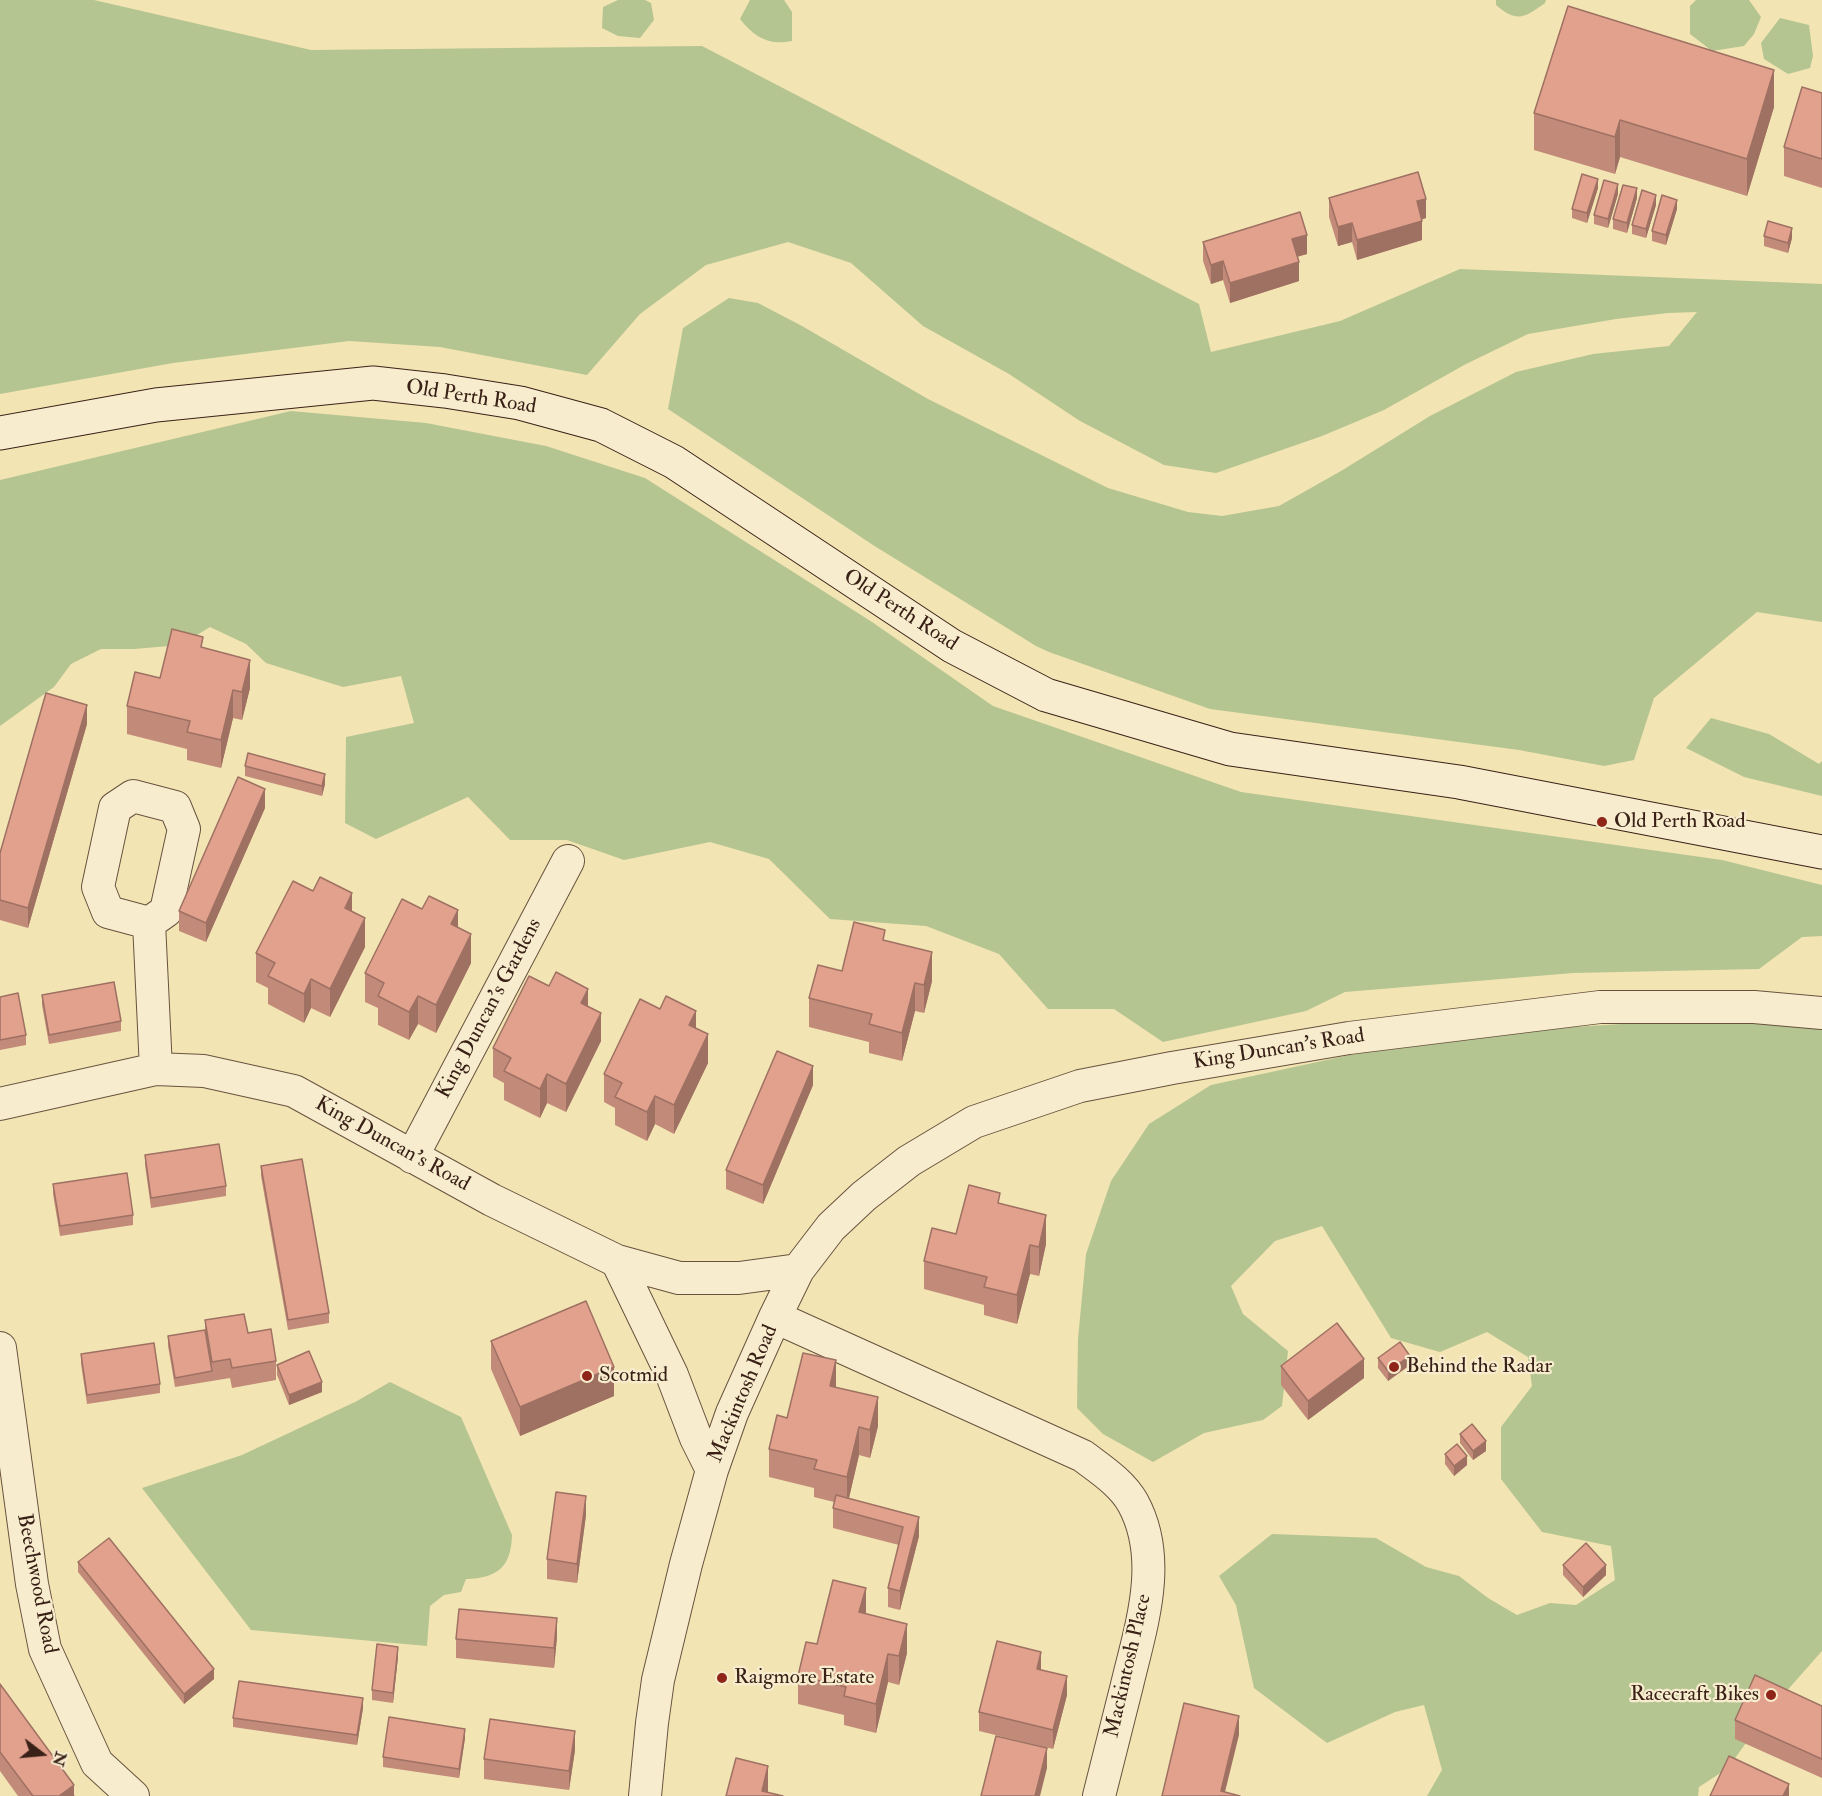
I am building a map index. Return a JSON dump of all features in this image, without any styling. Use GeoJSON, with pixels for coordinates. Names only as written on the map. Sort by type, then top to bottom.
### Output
{"type":"FeatureCollection","features":[{"type":"Feature","properties":{"kind":"main road","name":"Old Perth Road"},"geometry":{"type":"LineString","coordinates":[[0,433],[156,405],[373,383],[445,390],[520,403],[601,425],[674,462],[952,646],[1046,695],[1230,749],[1459,782],[1822,852]]}},
{"type":"Feature","properties":{"kind":"street","name":"King Duncan's Gardens"},"geometry":{"type":"LineString","coordinates":[[412,1157],[568,861]]}},
{"type":"Feature","properties":{"kind":"street"},"geometry":{"type":"LineString","coordinates":[[149,923],[156,1069]]}},
{"type":"Feature","properties":{"kind":"street","name":"King Duncan's Road"},"geometry":{"type":"LineString","coordinates":[[775,1317],[798,1270],[831,1227],[864,1196],[909,1161],[974,1122],[1080,1086],[1350,1038],[1600,1007],[1754,1007],[1822,1013]]}},
{"type":"Feature","properties":{"kind":"street","name":"King Duncan's Road"},"geometry":{"type":"LineString","coordinates":[[0,1104],[156,1069],[204,1071],[294,1091],[492,1200],[616,1261],[679,1278],[740,1278],[798,1270]]}},
{"type":"Feature","properties":{"kind":"street"},"geometry":{"type":"LineString","coordinates":[[616,1261],[672,1375],[696,1438],[712,1470]]}},
{"type":"Feature","properties":{"kind":"street","name":"Mackintosh Road"},"geometry":{"type":"LineString","coordinates":[[645,1796],[658,1680],[686,1564],[712,1470],[732,1413],[775,1317],[1083,1456],[1110,1476],[1132,1502]]}},
{"type":"Feature","properties":{"kind":"street","name":"Beechwood Road"},"geometry":{"type":"LineString","coordinates":[[0,1348],[32,1584],[45,1649],[97,1763],[133,1796]]}},
{"type":"Feature","properties":{"kind":"street","name":"Mackintosh Place"},"geometry":{"type":"LineString","coordinates":[[1099,1796],[1145,1611],[1149,1571],[1145,1537],[1132,1502]]}},
{"type":"Feature","properties":{"kind":"green space"},"geometry":{"type":"Polygon","coordinates":[[[0,0],[94,0],[311,50],[702,46],[1199,304],[1211,352],[1340,321],[1460,269],[1822,284],[1822,622],[1757,612],[1654,698],[1634,760],[1604,766],[1519,750],[1210,709],[1036,646],[873,545],[668,409],[683,328],[729,298],[758,303],[928,399],[1108,488],[1188,512],[1222,516],[1279,506],[1430,416],[1516,372],[1593,354],[1669,346],[1697,312],[1616,319],[1528,334],[1466,364],[1384,410],[1322,436],[1216,473],[1164,465],[1080,421],[1009,374],[923,326],[851,263],[788,242],[706,265],[640,314],[587,375],[440,347],[349,341],[173,363],[0,394],[0,0]]]}},
{"type":"Feature","properties":{"kind":"green space"},"geometry":{"type":"Polygon","coordinates":[[[618,0],[645,0],[651,3],[654,20],[640,38],[618,36],[602,28],[603,7],[618,0]]]}},
{"type":"Feature","properties":{"kind":"green space"},"geometry":{"type":"Polygon","coordinates":[[[750,0],[784,0],[792,12],[792,41],[769,41],[751,31],[740,19],[750,0]]]}},
{"type":"Feature","properties":{"kind":"green space"},"geometry":{"type":"Polygon","coordinates":[[[1496,0],[1546,0],[1526,15],[1515,16],[1503,11],[1496,5],[1496,0]]]}},
{"type":"Feature","properties":{"kind":"green space"},"geometry":{"type":"Polygon","coordinates":[[[1696,0],[1749,0],[1761,17],[1754,34],[1744,46],[1712,51],[1690,34],[1690,6],[1696,0]]]}},
{"type":"Feature","properties":{"kind":"green space"},"geometry":{"type":"Polygon","coordinates":[[[1780,18],[1809,25],[1813,56],[1810,68],[1788,74],[1764,59],[1761,43],[1780,18]]]}},
{"type":"Feature","properties":{"kind":"green space"},"geometry":{"type":"Polygon","coordinates":[[[291,411],[426,423],[546,446],[645,478],[872,622],[993,706],[1241,792],[1722,860],[1822,885],[1822,936],[1802,937],[1759,969],[1573,973],[1345,992],[1306,1011],[1163,1042],[1114,1009],[1048,1009],[999,954],[926,926],[830,919],[769,859],[710,842],[624,860],[567,840],[510,840],[468,797],[376,839],[345,823],[346,737],[414,723],[401,676],[343,687],[266,663],[246,644],[210,627],[181,645],[101,649],[71,664],[54,687],[0,726],[0,480],[291,411]]]}},
{"type":"Feature","properties":{"kind":"green space"},"geometry":{"type":"Polygon","coordinates":[[[1711,718],[1769,734],[1819,764],[1822,761],[1822,796],[1744,777],[1686,748],[1711,718]]]}},
{"type":"Feature","properties":{"kind":"green space"},"geometry":{"type":"Polygon","coordinates":[[[1734,1017],[1822,1023],[1822,1651],[1769,1711],[1728,1768],[1699,1787],[1698,1796],[1427,1796],[1442,1770],[1424,1705],[1395,1712],[1327,1743],[1254,1688],[1236,1605],[1219,1576],[1272,1534],[1376,1538],[1426,1567],[1459,1576],[1488,1598],[1517,1615],[1550,1603],[1576,1605],[1615,1580],[1611,1546],[1542,1532],[1501,1479],[1501,1427],[1532,1386],[1528,1357],[1487,1332],[1440,1352],[1391,1338],[1322,1226],[1275,1241],[1231,1286],[1243,1314],[1288,1351],[1282,1406],[1263,1420],[1204,1433],[1153,1462],[1103,1434],[1077,1408],[1078,1339],[1086,1254],[1111,1181],[1149,1124],[1211,1085],[1396,1045],[1493,1032],[1734,1017]]]}},
{"type":"Feature","properties":{"kind":"green space"},"geometry":{"type":"Polygon","coordinates":[[[390,1382],[461,1417],[512,1535],[509,1555],[505,1563],[501,1569],[487,1576],[466,1579],[461,1592],[444,1595],[430,1606],[427,1646],[251,1630],[142,1488],[242,1455],[357,1401],[390,1382]]]}},
{"type":"Feature","properties":{"kind":"building"},"geometry":{"type":"Polygon","coordinates":[[[1568,6],[1774,70],[1747,159],[1620,120],[1615,137],[1534,113],[1568,6]]]}},
{"type":"Feature","properties":{"kind":"building"},"geometry":{"type":"Polygon","coordinates":[[[1802,87],[1822,93],[1822,159],[1784,147],[1802,87]]]}},
{"type":"Feature","properties":{"kind":"building"},"geometry":{"type":"Polygon","coordinates":[[[1418,172],[1426,199],[1417,201],[1422,221],[1357,240],[1352,223],[1338,227],[1329,198],[1418,172]]]}},
{"type":"Feature","properties":{"kind":"building"},"geometry":{"type":"Polygon","coordinates":[[[1582,174],[1598,179],[1587,213],[1572,209],[1582,174]]]}},
{"type":"Feature","properties":{"kind":"building"},"geometry":{"type":"Polygon","coordinates":[[[1604,180],[1618,184],[1608,219],[1594,215],[1604,180]]]}},
{"type":"Feature","properties":{"kind":"building"},"geometry":{"type":"Polygon","coordinates":[[[1623,185],[1637,188],[1627,223],[1613,219],[1623,185]]]}},
{"type":"Feature","properties":{"kind":"building"},"geometry":{"type":"Polygon","coordinates":[[[1642,190],[1656,195],[1646,229],[1632,225],[1642,190]]]}},
{"type":"Feature","properties":{"kind":"building"},"geometry":{"type":"Polygon","coordinates":[[[1662,195],[1677,200],[1666,235],[1652,231],[1662,195]]]}},
{"type":"Feature","properties":{"kind":"building"},"geometry":{"type":"Polygon","coordinates":[[[1300,212],[1307,235],[1292,239],[1299,262],[1230,283],[1223,261],[1211,265],[1203,242],[1300,212]]]}},
{"type":"Feature","properties":{"kind":"building"},"geometry":{"type":"Polygon","coordinates":[[[1768,221],[1792,228],[1788,243],[1764,236],[1768,221]]]}},
{"type":"Feature","properties":{"kind":"building"},"geometry":{"type":"Polygon","coordinates":[[[172,629],[203,637],[201,647],[250,660],[242,692],[233,690],[221,740],[187,732],[190,721],[127,706],[135,672],[160,678],[172,629]]]}},
{"type":"Feature","properties":{"kind":"building"},"geometry":{"type":"Polygon","coordinates":[[[46,693],[87,705],[28,908],[0,900],[0,853],[46,693]]]}},
{"type":"Feature","properties":{"kind":"building"},"geometry":{"type":"Polygon","coordinates":[[[248,753],[325,774],[322,786],[245,766],[248,753]]]}},
{"type":"Feature","properties":{"kind":"building"},"geometry":{"type":"Polygon","coordinates":[[[238,777],[265,789],[206,923],[179,911],[238,777]]]}},
{"type":"Feature","properties":{"kind":"building"},"geometry":{"type":"Polygon","coordinates":[[[320,877],[352,893],[345,908],[365,918],[330,989],[311,979],[304,994],[268,976],[275,963],[256,953],[293,881],[313,891],[320,877]]]}},
{"type":"Feature","properties":{"kind":"building"},"geometry":{"type":"Polygon","coordinates":[[[429,896],[458,910],[451,924],[471,934],[436,1005],[418,996],[409,1012],[378,996],[384,983],[365,973],[402,899],[422,909],[429,896]]]}},
{"type":"Feature","properties":{"kind":"building"},"geometry":{"type":"Polygon","coordinates":[[[854,922],[885,930],[883,940],[932,952],[924,985],[915,983],[902,1033],[869,1024],[872,1014],[809,998],[818,965],[842,971],[854,922]]]}},
{"type":"Feature","properties":{"kind":"building"},"geometry":{"type":"Polygon","coordinates":[[[556,972],[588,989],[581,1003],[601,1013],[566,1084],[547,1074],[540,1089],[504,1071],[511,1058],[493,1048],[529,976],[549,986],[556,972]]]}},
{"type":"Feature","properties":{"kind":"building"},"geometry":{"type":"Polygon","coordinates":[[[114,982],[121,1021],[49,1035],[42,995],[114,982]]]}},
{"type":"Feature","properties":{"kind":"building"},"geometry":{"type":"Polygon","coordinates":[[[18,993],[26,1035],[0,1040],[0,997],[18,993]]]}},
{"type":"Feature","properties":{"kind":"building"},"geometry":{"type":"Polygon","coordinates":[[[666,996],[696,1011],[689,1025],[708,1034],[674,1105],[655,1096],[647,1112],[615,1097],[622,1083],[604,1074],[640,999],[660,1009],[666,996]]]}},
{"type":"Feature","properties":{"kind":"building"},"geometry":{"type":"Polygon","coordinates":[[[777,1051],[813,1066],[763,1185],[726,1170],[777,1051]]]}},
{"type":"Feature","properties":{"kind":"building"},"geometry":{"type":"Polygon","coordinates":[[[219,1144],[226,1186],[151,1198],[145,1155],[219,1144]]]}},
{"type":"Feature","properties":{"kind":"building"},"geometry":{"type":"Polygon","coordinates":[[[302,1159],[329,1313],[288,1320],[261,1166],[302,1159]]]}},
{"type":"Feature","properties":{"kind":"building"},"geometry":{"type":"Polygon","coordinates":[[[127,1173],[133,1215],[60,1226],[53,1184],[127,1173]]]}},
{"type":"Feature","properties":{"kind":"building"},"geometry":{"type":"Polygon","coordinates":[[[969,1185],[1000,1193],[998,1203],[1046,1215],[1039,1247],[1030,1245],[1017,1295],[984,1287],[987,1277],[924,1261],[932,1228],[956,1234],[969,1185]]]}},
{"type":"Feature","properties":{"kind":"building"},"geometry":{"type":"Polygon","coordinates":[[[586,1301],[614,1367],[520,1407],[491,1341],[586,1301]]]}},
{"type":"Feature","properties":{"kind":"building"},"geometry":{"type":"Polygon","coordinates":[[[244,1314],[248,1333],[271,1329],[276,1361],[232,1368],[230,1359],[212,1362],[205,1320],[244,1314]]]}},
{"type":"Feature","properties":{"kind":"building"},"geometry":{"type":"Polygon","coordinates":[[[1337,1323],[1364,1359],[1308,1401],[1281,1366],[1337,1323]]]}},
{"type":"Feature","properties":{"kind":"building"},"geometry":{"type":"Polygon","coordinates":[[[205,1330],[212,1371],[175,1378],[168,1336],[205,1330]]]}},
{"type":"Feature","properties":{"kind":"building"},"geometry":{"type":"Polygon","coordinates":[[[1400,1342],[1410,1356],[1388,1371],[1378,1358],[1400,1342]]]}},
{"type":"Feature","properties":{"kind":"building"},"geometry":{"type":"Polygon","coordinates":[[[154,1343],[160,1384],[87,1395],[81,1354],[154,1343]]]}},
{"type":"Feature","properties":{"kind":"building"},"geometry":{"type":"Polygon","coordinates":[[[309,1351],[322,1382],[289,1395],[277,1365],[309,1351]]]}},
{"type":"Feature","properties":{"kind":"building"},"geometry":{"type":"Polygon","coordinates":[[[803,1353],[836,1360],[830,1386],[878,1397],[870,1430],[859,1427],[847,1477],[814,1469],[817,1460],[769,1449],[777,1415],[787,1418],[803,1353]]]}},
{"type":"Feature","properties":{"kind":"building"},"geometry":{"type":"Polygon","coordinates":[[[1472,1424],[1486,1441],[1473,1451],[1460,1434],[1472,1424]]]}},
{"type":"Feature","properties":{"kind":"building"},"geometry":{"type":"Polygon","coordinates":[[[1457,1444],[1467,1456],[1454,1466],[1445,1454],[1457,1444]]]}},
{"type":"Feature","properties":{"kind":"building"},"geometry":{"type":"Polygon","coordinates":[[[556,1492],[586,1496],[577,1564],[547,1559],[556,1492]]]}},
{"type":"Feature","properties":{"kind":"building"},"geometry":{"type":"Polygon","coordinates":[[[836,1495],[919,1517],[900,1591],[888,1588],[903,1527],[833,1508],[836,1495]]]}},
{"type":"Feature","properties":{"kind":"building"},"geometry":{"type":"Polygon","coordinates":[[[109,1538],[214,1669],[184,1694],[78,1562],[109,1538]]]}},
{"type":"Feature","properties":{"kind":"building"},"geometry":{"type":"Polygon","coordinates":[[[1586,1543],[1606,1565],[1583,1587],[1563,1565],[1586,1543]]]}},
{"type":"Feature","properties":{"kind":"building"},"geometry":{"type":"Polygon","coordinates":[[[833,1580],[866,1588],[859,1612],[907,1624],[899,1656],[888,1654],[876,1704],[844,1696],[846,1687],[798,1676],[806,1642],[817,1644],[833,1580]]]}},
{"type":"Feature","properties":{"kind":"building"},"geometry":{"type":"Polygon","coordinates":[[[459,1609],[557,1618],[554,1648],[456,1639],[459,1609]]]}},
{"type":"Feature","properties":{"kind":"building"},"geometry":{"type":"Polygon","coordinates":[[[997,1641],[1041,1652],[1037,1669],[1067,1676],[1053,1730],[979,1712],[997,1641]]]}},
{"type":"Feature","properties":{"kind":"building"},"geometry":{"type":"Polygon","coordinates":[[[377,1644],[398,1647],[393,1693],[372,1690],[377,1644]]]}},
{"type":"Feature","properties":{"kind":"building"},"geometry":{"type":"Polygon","coordinates":[[[1755,1675],[1822,1706],[1822,1759],[1735,1720],[1755,1675]]]}},
{"type":"Feature","properties":{"kind":"building"},"geometry":{"type":"Polygon","coordinates":[[[239,1681],[363,1698],[357,1735],[233,1718],[239,1681]]]}},
{"type":"Feature","properties":{"kind":"building"},"geometry":{"type":"Polygon","coordinates":[[[0,1684],[74,1785],[59,1796],[33,1796],[0,1752],[0,1684]]]}},
{"type":"Feature","properties":{"kind":"building"},"geometry":{"type":"Polygon","coordinates":[[[1184,1703],[1239,1716],[1221,1791],[1240,1796],[1162,1796],[1184,1703]]]}},
{"type":"Feature","properties":{"kind":"building"},"geometry":{"type":"Polygon","coordinates":[[[389,1717],[465,1729],[459,1769],[383,1757],[389,1717]]]}},
{"type":"Feature","properties":{"kind":"building"},"geometry":{"type":"Polygon","coordinates":[[[490,1719],[575,1731],[569,1771],[484,1759],[490,1719]]]}},
{"type":"Feature","properties":{"kind":"building"},"geometry":{"type":"Polygon","coordinates":[[[996,1736],[1047,1748],[1035,1796],[981,1796],[996,1736]]]}},
{"type":"Feature","properties":{"kind":"building"},"geometry":{"type":"Polygon","coordinates":[[[1729,1756],[1789,1784],[1783,1796],[1710,1796],[1729,1756]]]}},
{"type":"Feature","properties":{"kind":"building"},"geometry":{"type":"Polygon","coordinates":[[[736,1758],[768,1766],[762,1791],[783,1796],[726,1796],[736,1758]]]}},
{"type":"Feature","properties":{"kind":"place","name":"Old Perth Road"},"geometry":{"type":"Point","coordinates":[1602,822]}},
{"type":"Feature","properties":{"kind":"place","name":"Behind the Radar"},"geometry":{"type":"Point","coordinates":[1394,1367]}},
{"type":"Feature","properties":{"kind":"place","name":"Scotmid"},"geometry":{"type":"Point","coordinates":[587,1376]}},
{"type":"Feature","properties":{"kind":"place","name":"Raigmore Estate"},"geometry":{"type":"Point","coordinates":[722,1678]}},
{"type":"Feature","properties":{"kind":"place","name":"Racecraft Bikes"},"geometry":{"type":"Point","coordinates":[1771,1695]}}]}
